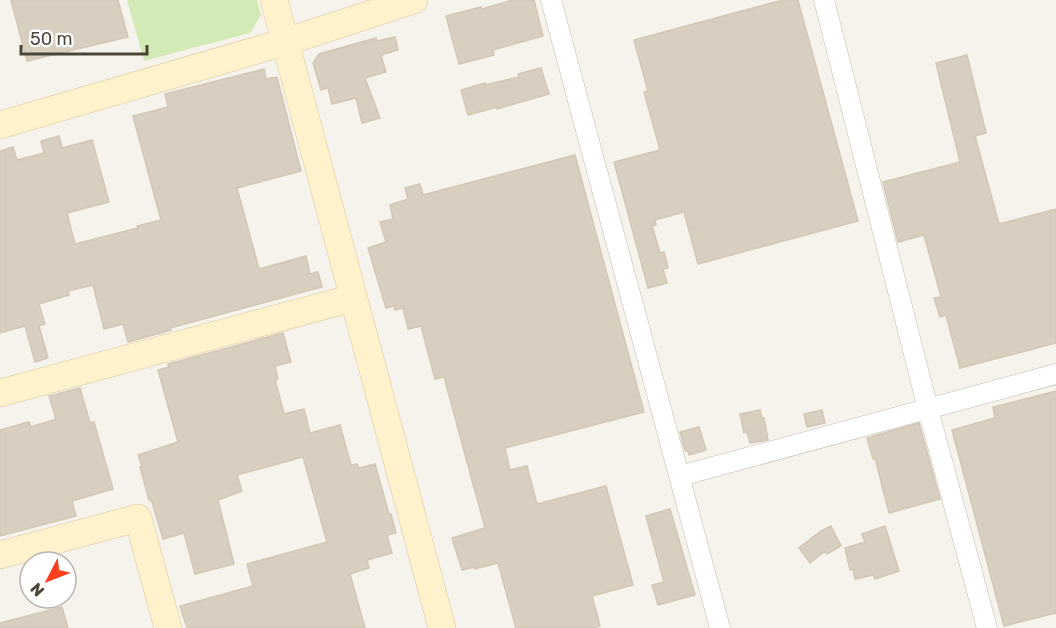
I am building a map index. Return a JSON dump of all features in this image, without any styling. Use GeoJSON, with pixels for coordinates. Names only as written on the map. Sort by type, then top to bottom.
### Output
{"type":"FeatureCollection","features":[{"type":"Feature","properties":{"kind":"street"},"geometry":{"type":"LineString","coordinates":[[274,0],[442,628]]}},
{"type":"Feature","properties":{"kind":"street"},"geometry":{"type":"LineString","coordinates":[[0,125],[285,42],[414,0]]}},
{"type":"Feature","properties":{"kind":"street"},"geometry":{"type":"LineString","coordinates":[[551,0],[720,628]]}},
{"type":"Feature","properties":{"kind":"street"},"geometry":{"type":"LineString","coordinates":[[824,0],[928,409],[987,628]]}},
{"type":"Feature","properties":{"kind":"street"},"geometry":{"type":"LineString","coordinates":[[0,393],[353,298]]}},
{"type":"Feature","properties":{"kind":"street"},"geometry":{"type":"LineString","coordinates":[[680,476],[1056,374]]}},
{"type":"Feature","properties":{"kind":"street"},"geometry":{"type":"LineString","coordinates":[[0,555],[138,518],[168,628]]}},
{"type":"Feature","properties":{"kind":"green space"},"geometry":{"type":"Polygon","coordinates":[[[127,0],[257,0],[261,15],[250,33],[144,61],[127,0]]]}},
{"type":"Feature","properties":{"kind":"building"},"geometry":{"type":"Polygon","coordinates":[[[11,0],[118,0],[128,37],[27,61],[11,0]]]}},
{"type":"Feature","properties":{"kind":"building"},"geometry":{"type":"Polygon","coordinates":[[[513,0],[534,0],[543,36],[493,50],[494,55],[459,64],[446,16],[513,0]]]}},
{"type":"Feature","properties":{"kind":"building"},"geometry":{"type":"Polygon","coordinates":[[[783,0],[798,0],[858,221],[698,264],[684,212],[655,220],[656,225],[652,226],[660,253],[664,252],[668,268],[663,269],[667,283],[648,288],[614,162],[660,150],[644,92],[648,91],[634,40],[783,0]]]}},
{"type":"Feature","properties":{"kind":"building"},"geometry":{"type":"Polygon","coordinates":[[[395,37],[398,50],[381,55],[386,72],[365,78],[380,118],[362,123],[356,98],[332,104],[328,88],[321,90],[313,63],[319,54],[376,38],[377,41],[395,37]]]}},
{"type":"Feature","properties":{"kind":"building"},"geometry":{"type":"Polygon","coordinates":[[[967,55],[986,133],[975,136],[999,224],[1056,209],[1056,343],[960,368],[946,315],[940,317],[934,298],[941,297],[924,235],[898,242],[883,182],[960,162],[936,63],[967,55]]]}},
{"type":"Feature","properties":{"kind":"building"},"geometry":{"type":"Polygon","coordinates":[[[541,68],[549,94],[468,115],[461,90],[519,77],[518,74],[541,68]]]}},
{"type":"Feature","properties":{"kind":"building"},"geometry":{"type":"Polygon","coordinates":[[[264,69],[266,79],[277,77],[301,171],[237,188],[259,269],[306,256],[310,274],[318,272],[322,287],[170,328],[171,330],[128,342],[123,324],[104,329],[93,285],[68,291],[69,295],[39,304],[45,324],[39,326],[48,358],[35,362],[25,326],[0,333],[0,151],[13,147],[17,160],[44,153],[41,141],[59,136],[62,148],[92,140],[109,202],[67,213],[75,244],[138,228],[137,226],[161,220],[133,116],[168,107],[165,94],[264,69]]]}},
{"type":"Feature","properties":{"kind":"building"},"geometry":{"type":"Polygon","coordinates":[[[575,155],[644,412],[505,448],[510,470],[527,466],[537,504],[606,486],[633,585],[592,596],[600,626],[593,628],[516,628],[498,563],[462,570],[452,538],[485,528],[444,377],[435,379],[421,326],[408,329],[403,308],[395,310],[394,306],[386,308],[368,248],[386,242],[380,222],[393,219],[390,205],[408,199],[405,188],[420,184],[423,195],[575,155]]]}},
{"type":"Feature","properties":{"kind":"building"},"geometry":{"type":"Polygon","coordinates":[[[283,333],[291,362],[275,366],[278,379],[275,379],[284,414],[304,409],[310,433],[340,425],[351,465],[357,464],[359,468],[375,464],[396,533],[387,535],[392,553],[367,560],[369,568],[350,574],[365,628],[187,628],[180,606],[253,586],[247,564],[327,542],[303,457],[237,475],[242,491],[218,500],[234,564],[195,574],[184,533],[163,539],[140,467],[142,467],[138,455],[178,442],[158,370],[169,367],[168,364],[283,333]]]}},
{"type":"Feature","properties":{"kind":"building"},"geometry":{"type":"Polygon","coordinates":[[[80,388],[90,423],[94,422],[113,489],[72,501],[76,516],[0,536],[0,430],[29,422],[31,427],[56,419],[49,396],[80,388]]]}},
{"type":"Feature","properties":{"kind":"building"},"geometry":{"type":"Polygon","coordinates":[[[1056,391],[1056,613],[1004,626],[952,430],[995,418],[993,407],[1056,391]]]}},
{"type":"Feature","properties":{"kind":"building"},"geometry":{"type":"Polygon","coordinates":[[[760,410],[764,418],[768,440],[750,443],[747,432],[744,433],[740,414],[760,410]]]}},
{"type":"Feature","properties":{"kind":"building"},"geometry":{"type":"Polygon","coordinates":[[[822,410],[825,423],[807,427],[804,414],[822,410]]]}},
{"type":"Feature","properties":{"kind":"building"},"geometry":{"type":"Polygon","coordinates":[[[919,423],[940,499],[889,513],[875,458],[873,459],[867,438],[919,423]]]}},
{"type":"Feature","properties":{"kind":"building"},"geometry":{"type":"Polygon","coordinates":[[[699,427],[706,450],[689,455],[688,451],[685,451],[680,432],[699,427]]]}},
{"type":"Feature","properties":{"kind":"building"},"geometry":{"type":"Polygon","coordinates":[[[670,509],[695,595],[658,605],[652,585],[664,582],[646,516],[670,509]]]}},
{"type":"Feature","properties":{"kind":"building"},"geometry":{"type":"Polygon","coordinates":[[[831,526],[841,546],[827,554],[825,551],[810,563],[799,548],[831,526]]]}},
{"type":"Feature","properties":{"kind":"building"},"geometry":{"type":"Polygon","coordinates":[[[885,526],[899,571],[875,579],[873,575],[855,579],[853,569],[850,570],[845,548],[865,542],[862,534],[885,526]]]}},
{"type":"Feature","properties":{"kind":"building"},"geometry":{"type":"Polygon","coordinates":[[[50,610],[63,610],[68,628],[0,628],[0,623],[50,610]]]}}]}
